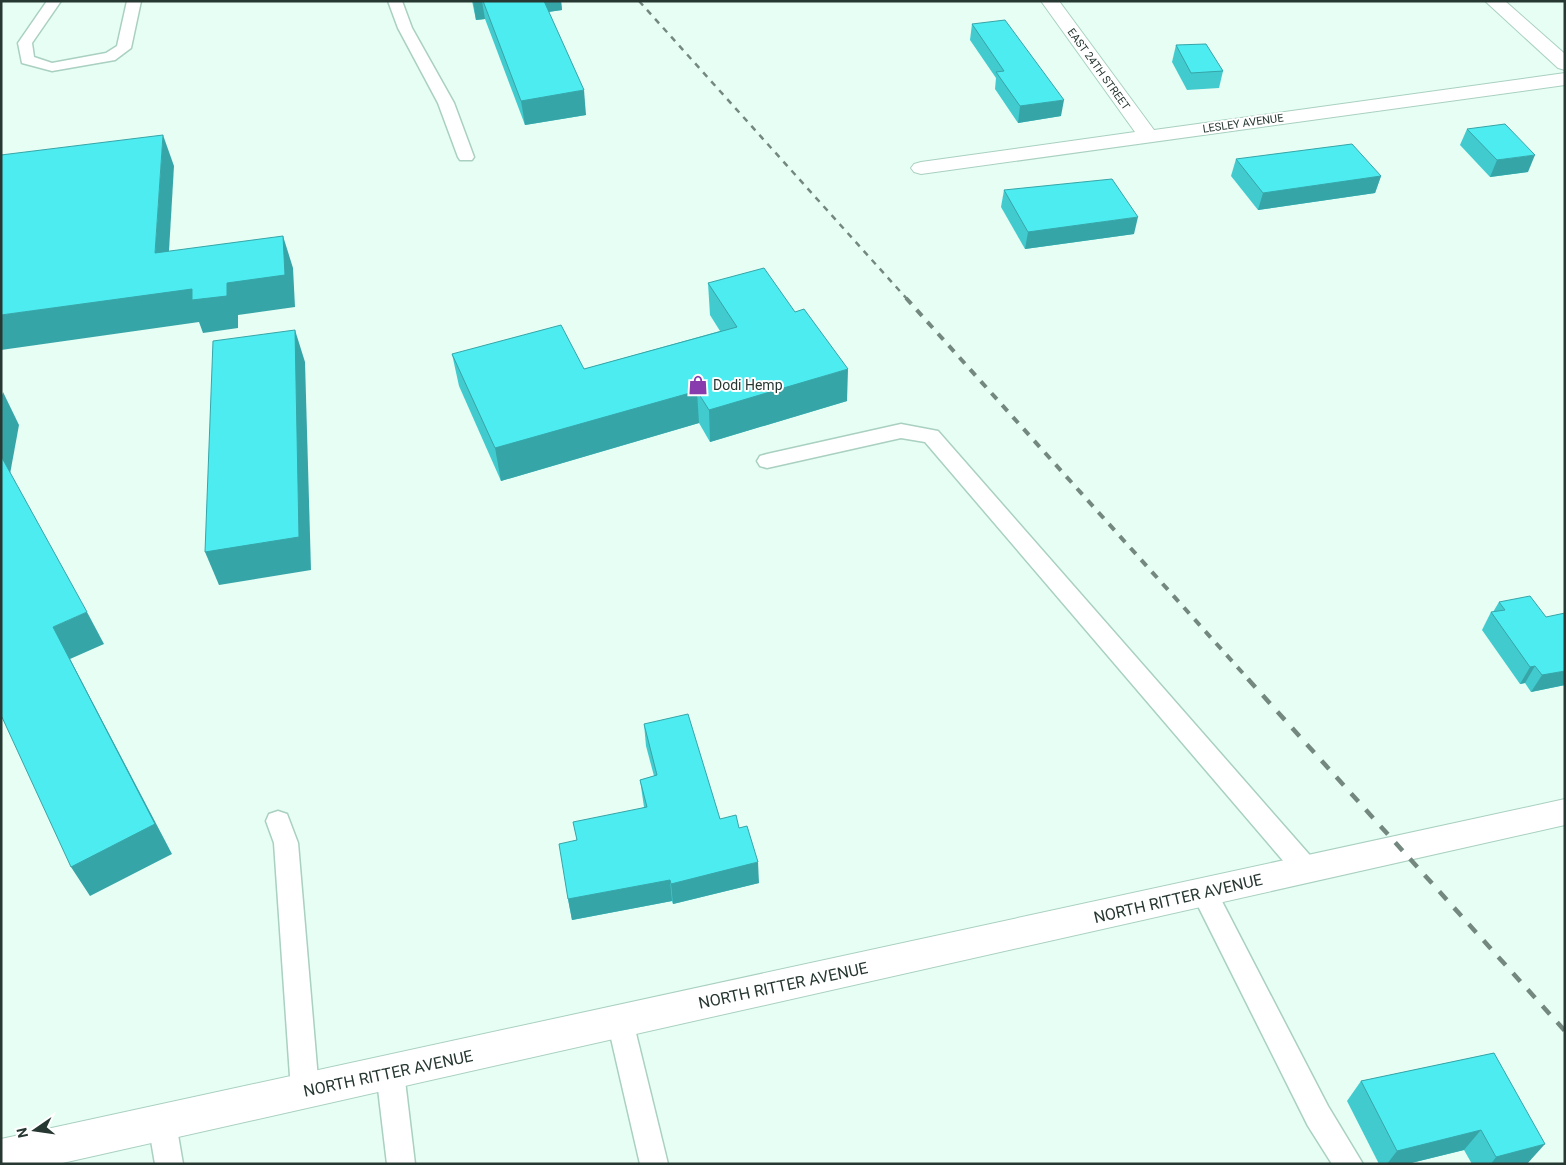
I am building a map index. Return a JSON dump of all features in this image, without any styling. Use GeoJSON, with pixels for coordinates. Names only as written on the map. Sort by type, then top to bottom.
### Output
{"type":"FeatureCollection","features":[{"type":"Feature","properties":{"kind":"street","name":"EAST 24TH STREET"},"geometry":{"type":"LineString","coordinates":[[1050,1],[1149,137]]}},
{"type":"Feature","properties":{"kind":"street"},"geometry":{"type":"LineString","coordinates":[[1494,1],[1565,64]]}},
{"type":"Feature","properties":{"kind":"street","name":"LESLEY AVENUE"},"geometry":{"type":"LineString","coordinates":[[921,168],[1565,79]]}},
{"type":"Feature","properties":{"kind":"street","name":"NORTH RITTER AVENUE"},"geometry":{"type":"LineString","coordinates":[[1,1158],[1565,812]]}},
{"type":"Feature","properties":{"kind":"lane"},"geometry":{"type":"LineString","coordinates":[[54,1],[25,43],[27,60],[52,67],[110,57],[124,48],[134,1]]}},
{"type":"Feature","properties":{"kind":"lane"},"geometry":{"type":"LineString","coordinates":[[395,1],[405,28],[446,102],[466,157]]}},
{"type":"Feature","properties":{"kind":"lane"},"geometry":{"type":"LineString","coordinates":[[767,460],[901,431],[931,436],[1306,870]]}},
{"type":"Feature","properties":{"kind":"lane"},"geometry":{"type":"LineString","coordinates":[[278,821],[286,843],[305,1091]]}},
{"type":"Feature","properties":{"kind":"lane"},"geometry":{"type":"LineString","coordinates":[[1204,892],[1318,1116],[1349,1164]]}},
{"type":"Feature","properties":{"kind":"lane"},"geometry":{"type":"LineString","coordinates":[[620,1021],[654,1164]]}},
{"type":"Feature","properties":{"kind":"lane"},"geometry":{"type":"LineString","coordinates":[[390,1072],[401,1164]]}},
{"type":"Feature","properties":{"kind":"lane"},"geometry":{"type":"LineString","coordinates":[[162,1123],[169,1164]]}},
{"type":"Feature","properties":{"kind":"building"},"geometry":{"type":"Polygon","coordinates":[[[483,1],[544,1],[584,90],[521,101],[483,1]]]}},
{"type":"Feature","properties":{"kind":"building"},"geometry":{"type":"Polygon","coordinates":[[[1005,20],[1064,100],[1020,106],[996,72],[1004,71],[972,24],[1005,20]]]}},
{"type":"Feature","properties":{"kind":"building"},"geometry":{"type":"Polygon","coordinates":[[[1206,44],[1223,71],[1191,73],[1176,45],[1206,44]]]}},
{"type":"Feature","properties":{"kind":"building"},"geometry":{"type":"Polygon","coordinates":[[[1505,124],[1535,155],[1497,160],[1467,129],[1505,124]]]}},
{"type":"Feature","properties":{"kind":"building"},"geometry":{"type":"Polygon","coordinates":[[[163,135],[155,253],[283,236],[285,275],[227,283],[227,296],[192,300],[192,289],[1,315],[1,155],[163,135]]]}},
{"type":"Feature","properties":{"kind":"building"},"geometry":{"type":"Polygon","coordinates":[[[1352,144],[1381,176],[1263,193],[1236,159],[1352,144]]]}},
{"type":"Feature","properties":{"kind":"building"},"geometry":{"type":"Polygon","coordinates":[[[1112,179],[1138,217],[1028,232],[1004,190],[1112,179]]]}},
{"type":"Feature","properties":{"kind":"building"},"geometry":{"type":"Polygon","coordinates":[[[764,268],[795,312],[804,309],[848,369],[709,410],[697,391],[495,448],[452,354],[561,325],[584,369],[737,327],[708,283],[764,268]]]}},
{"type":"Feature","properties":{"kind":"building"},"geometry":{"type":"Polygon","coordinates":[[[295,330],[299,537],[205,552],[213,341],[295,330]]]}},
{"type":"Feature","properties":{"kind":"building"},"geometry":{"type":"Polygon","coordinates":[[[1,456],[87,612],[53,627],[155,824],[71,867],[1,715],[1,456]]]}},
{"type":"Feature","properties":{"kind":"building"},"geometry":{"type":"Polygon","coordinates":[[[1530,596],[1546,617],[1565,613],[1565,671],[1542,675],[1535,666],[1530,667],[1491,612],[1505,610],[1499,602],[1530,596]]]}},
{"type":"Feature","properties":{"kind":"building"},"geometry":{"type":"Polygon","coordinates":[[[688,714],[720,819],[736,815],[739,828],[747,826],[758,862],[671,884],[670,880],[568,899],[559,844],[577,840],[573,822],[647,807],[640,780],[657,775],[644,724],[688,714]]]}},
{"type":"Feature","properties":{"kind":"building"},"geometry":{"type":"Polygon","coordinates":[[[1494,1053],[1545,1144],[1496,1157],[1481,1130],[1397,1151],[1361,1081],[1494,1053]]]}},
{"type":"Feature","properties":{"kind":"railway"},"geometry":{"type":"LineString","coordinates":[[639,1],[907,299]]}},
{"type":"Feature","properties":{"kind":"railway"},"geometry":{"type":"LineString","coordinates":[[906,298],[1249,680]]}},
{"type":"Feature","properties":{"kind":"railway"},"geometry":{"type":"LineString","coordinates":[[1248,679],[1565,1031]]}},
{"type":"Feature","properties":{"kind":"place","name":"Dodi Hemp"},"geometry":{"type":"Point","coordinates":[698,385]}}]}
